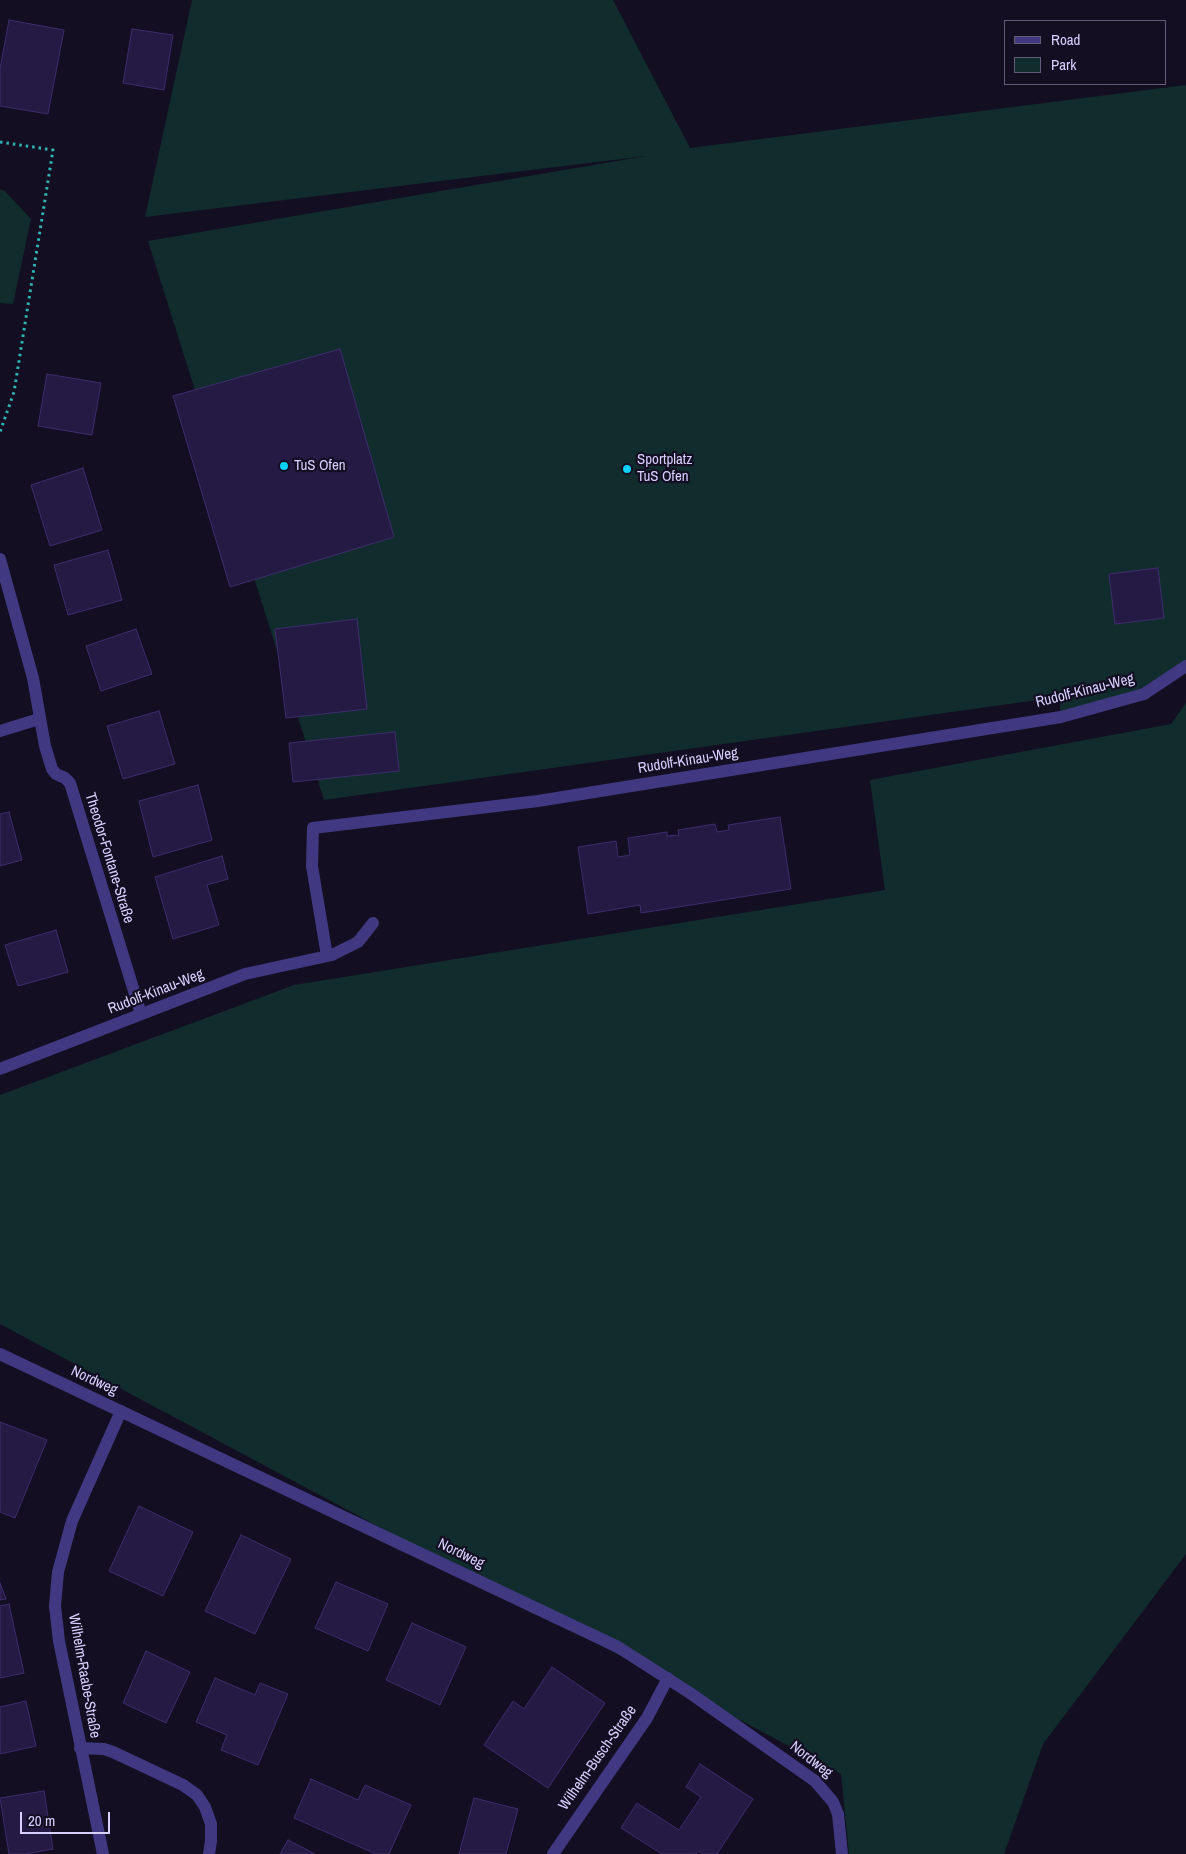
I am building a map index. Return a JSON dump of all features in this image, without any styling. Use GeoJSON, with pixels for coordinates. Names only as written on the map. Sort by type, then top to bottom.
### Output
{"type":"FeatureCollection","features":[{"type":"Feature","properties":{"kind":"street","name":"Theodor-Fontane-Straße"},"geometry":{"type":"LineString","coordinates":[[0,559],[33,678],[39,719],[52,769],[70,783],[141,1014]]}},
{"type":"Feature","properties":{"kind":"street","name":"Rudolf-Kinau-Weg"},"geometry":{"type":"LineString","coordinates":[[327,956],[312,866],[313,828],[538,801],[1061,717],[1144,694],[1186,666]]}},
{"type":"Feature","properties":{"kind":"street"},"geometry":{"type":"LineString","coordinates":[[0,730],[39,719]]}},
{"type":"Feature","properties":{"kind":"street","name":"Rudolf-Kinau-Weg"},"geometry":{"type":"LineString","coordinates":[[0,1068],[245,974],[327,956],[358,942],[373,923]]}},
{"type":"Feature","properties":{"kind":"street","name":"Nordweg"},"geometry":{"type":"LineString","coordinates":[[0,1354],[618,1647],[668,1678],[815,1781],[833,1802],[838,1814],[842,1854]]}},
{"type":"Feature","properties":{"kind":"street","name":"Wilhelm-Raabe-Straße"},"geometry":{"type":"LineString","coordinates":[[103,1854],[59,1641],[55,1606],[62,1554],[72,1521],[120,1411]]}},
{"type":"Feature","properties":{"kind":"street","name":"Wilhelm-Busch-Straße"},"geometry":{"type":"LineString","coordinates":[[552,1854],[647,1718],[668,1678]]}},
{"type":"Feature","properties":{"kind":"street","name":"Wilhelm-Raabe-Straße"},"geometry":{"type":"LineString","coordinates":[[80,1748],[104,1749],[114,1752],[184,1785],[197,1795],[205,1807],[211,1824],[209,1854]]}},
{"type":"Feature","properties":{"kind":"path"},"geometry":{"type":"LineString","coordinates":[[0,142],[53,150],[14,392],[0,432]]}},
{"type":"Feature","properties":{"kind":"green space","name":"Sportplatz TuS Ofen"},"geometry":{"type":"Polygon","coordinates":[[[192,0],[613,0],[690,148],[1186,85],[1186,661],[1144,694],[1061,717],[1059,697],[324,800],[148,241],[646,156],[145,217],[192,0]]]}},
{"type":"Feature","properties":{"kind":"green space"},"geometry":{"type":"Polygon","coordinates":[[[0,189],[5,191],[31,219],[13,304],[0,303],[0,189]]]}},
{"type":"Feature","properties":{"kind":"green space"},"geometry":{"type":"Polygon","coordinates":[[[1186,703],[1186,1554],[1043,1744],[1004,1854],[849,1854],[841,1774],[0,1324],[0,1095],[294,985],[885,890],[870,780],[1171,724],[1186,703]]]}},
{"type":"Feature","properties":{"kind":"building"},"geometry":{"type":"Polygon","coordinates":[[[9,20],[64,30],[48,114],[0,106],[0,69],[9,20]]]}},
{"type":"Feature","properties":{"kind":"building"},"geometry":{"type":"Polygon","coordinates":[[[132,29],[173,35],[164,90],[123,83],[132,29]]]}},
{"type":"Feature","properties":{"kind":"building","name":"TuS Ofen"},"geometry":{"type":"Polygon","coordinates":[[[340,349],[394,537],[230,587],[173,396],[340,349]]]}},
{"type":"Feature","properties":{"kind":"building"},"geometry":{"type":"Polygon","coordinates":[[[47,374],[101,383],[92,435],[38,426],[47,374]]]}},
{"type":"Feature","properties":{"kind":"building"},"geometry":{"type":"Polygon","coordinates":[[[83,468],[102,530],[50,546],[31,485],[83,468]]]}},
{"type":"Feature","properties":{"kind":"building"},"geometry":{"type":"Polygon","coordinates":[[[108,550],[122,600],[68,615],[54,565],[108,550]]]}},
{"type":"Feature","properties":{"kind":"building"},"geometry":{"type":"Polygon","coordinates":[[[1158,568],[1164,618],[1115,624],[1109,574],[1158,568]]]}},
{"type":"Feature","properties":{"kind":"building"},"geometry":{"type":"Polygon","coordinates":[[[357,619],[367,709],[286,718],[275,629],[357,619]]]}},
{"type":"Feature","properties":{"kind":"building"},"geometry":{"type":"Polygon","coordinates":[[[136,629],[152,674],[101,691],[86,646],[136,629]]]}},
{"type":"Feature","properties":{"kind":"building"},"geometry":{"type":"Polygon","coordinates":[[[159,711],[175,764],[123,779],[107,726],[159,711]]]}},
{"type":"Feature","properties":{"kind":"building"},"geometry":{"type":"Polygon","coordinates":[[[395,732],[399,771],[293,782],[289,743],[395,732]]]}},
{"type":"Feature","properties":{"kind":"building"},"geometry":{"type":"Polygon","coordinates":[[[198,785],[212,840],[153,857],[139,801],[198,785]]]}},
{"type":"Feature","properties":{"kind":"building"},"geometry":{"type":"Polygon","coordinates":[[[9,812],[22,860],[0,866],[0,814],[9,812]]]}},
{"type":"Feature","properties":{"kind":"building"},"geometry":{"type":"Polygon","coordinates":[[[780,817],[791,889],[641,913],[640,905],[588,914],[578,847],[616,841],[618,857],[630,855],[628,838],[667,832],[667,836],[679,835],[678,830],[715,824],[717,832],[729,830],[728,825],[780,817]]]}},
{"type":"Feature","properties":{"kind":"building"},"geometry":{"type":"Polygon","coordinates":[[[222,856],[228,879],[207,885],[219,925],[173,939],[155,877],[222,856]]]}},
{"type":"Feature","properties":{"kind":"building"},"geometry":{"type":"Polygon","coordinates":[[[56,930],[68,972],[18,986],[5,945],[56,930]]]}},
{"type":"Feature","properties":{"kind":"building"},"geometry":{"type":"Polygon","coordinates":[[[0,1422],[47,1440],[15,1518],[0,1512],[0,1422]]]}},
{"type":"Feature","properties":{"kind":"building"},"geometry":{"type":"Polygon","coordinates":[[[139,1506],[193,1532],[163,1596],[109,1571],[139,1506]]]}},
{"type":"Feature","properties":{"kind":"building"},"geometry":{"type":"Polygon","coordinates":[[[241,1535],[291,1559],[255,1634],[205,1611],[241,1535]]]}},
{"type":"Feature","properties":{"kind":"building"},"geometry":{"type":"Polygon","coordinates":[[[336,1582],[388,1604],[368,1651],[315,1628],[336,1582]]]}},
{"type":"Feature","properties":{"kind":"building"},"geometry":{"type":"Polygon","coordinates":[[[0,1583],[6,1599],[0,1600],[0,1583]]]}},
{"type":"Feature","properties":{"kind":"building"},"geometry":{"type":"Polygon","coordinates":[[[9,1604],[24,1673],[0,1678],[0,1606],[9,1604]]]}},
{"type":"Feature","properties":{"kind":"building"},"geometry":{"type":"Polygon","coordinates":[[[412,1623],[466,1647],[440,1705],[386,1680],[412,1623]]]}},
{"type":"Feature","properties":{"kind":"building"},"geometry":{"type":"Polygon","coordinates":[[[146,1651],[190,1672],[166,1723],[123,1703],[146,1651]]]}},
{"type":"Feature","properties":{"kind":"building"},"geometry":{"type":"Polygon","coordinates":[[[552,1667],[605,1703],[548,1788],[484,1745],[513,1701],[524,1709],[552,1667]]]}},
{"type":"Feature","properties":{"kind":"building"},"geometry":{"type":"Polygon","coordinates":[[[215,1678],[255,1695],[260,1683],[288,1694],[258,1765],[221,1750],[227,1735],[196,1722],[215,1678]]]}},
{"type":"Feature","properties":{"kind":"building"},"geometry":{"type":"Polygon","coordinates":[[[26,1701],[36,1746],[0,1754],[0,1707],[26,1701]]]}},
{"type":"Feature","properties":{"kind":"building"},"geometry":{"type":"Polygon","coordinates":[[[700,1764],[753,1799],[717,1854],[704,1854],[698,1851],[696,1854],[662,1854],[621,1828],[637,1803],[679,1830],[701,1797],[686,1787],[700,1764]]]}},
{"type":"Feature","properties":{"kind":"building"},"geometry":{"type":"Polygon","coordinates":[[[311,1779],[358,1800],[365,1785],[411,1805],[389,1854],[376,1854],[294,1818],[311,1779]]]}},
{"type":"Feature","properties":{"kind":"building"},"geometry":{"type":"Polygon","coordinates":[[[44,1791],[53,1849],[26,1854],[9,1854],[0,1798],[44,1791]]]}},
{"type":"Feature","properties":{"kind":"building"},"geometry":{"type":"Polygon","coordinates":[[[474,1798],[518,1809],[506,1854],[459,1854],[474,1798]]]}},
{"type":"Feature","properties":{"kind":"building"},"geometry":{"type":"Polygon","coordinates":[[[288,1840],[315,1854],[280,1854],[288,1840]]]}},
{"type":"Feature","properties":{"kind":"place","name":"TuS Ofen"},"geometry":{"type":"Point","coordinates":[284,466]}},
{"type":"Feature","properties":{"kind":"place","name":"Sportplatz TuS Ofen"},"geometry":{"type":"Point","coordinates":[627,469]}}]}
